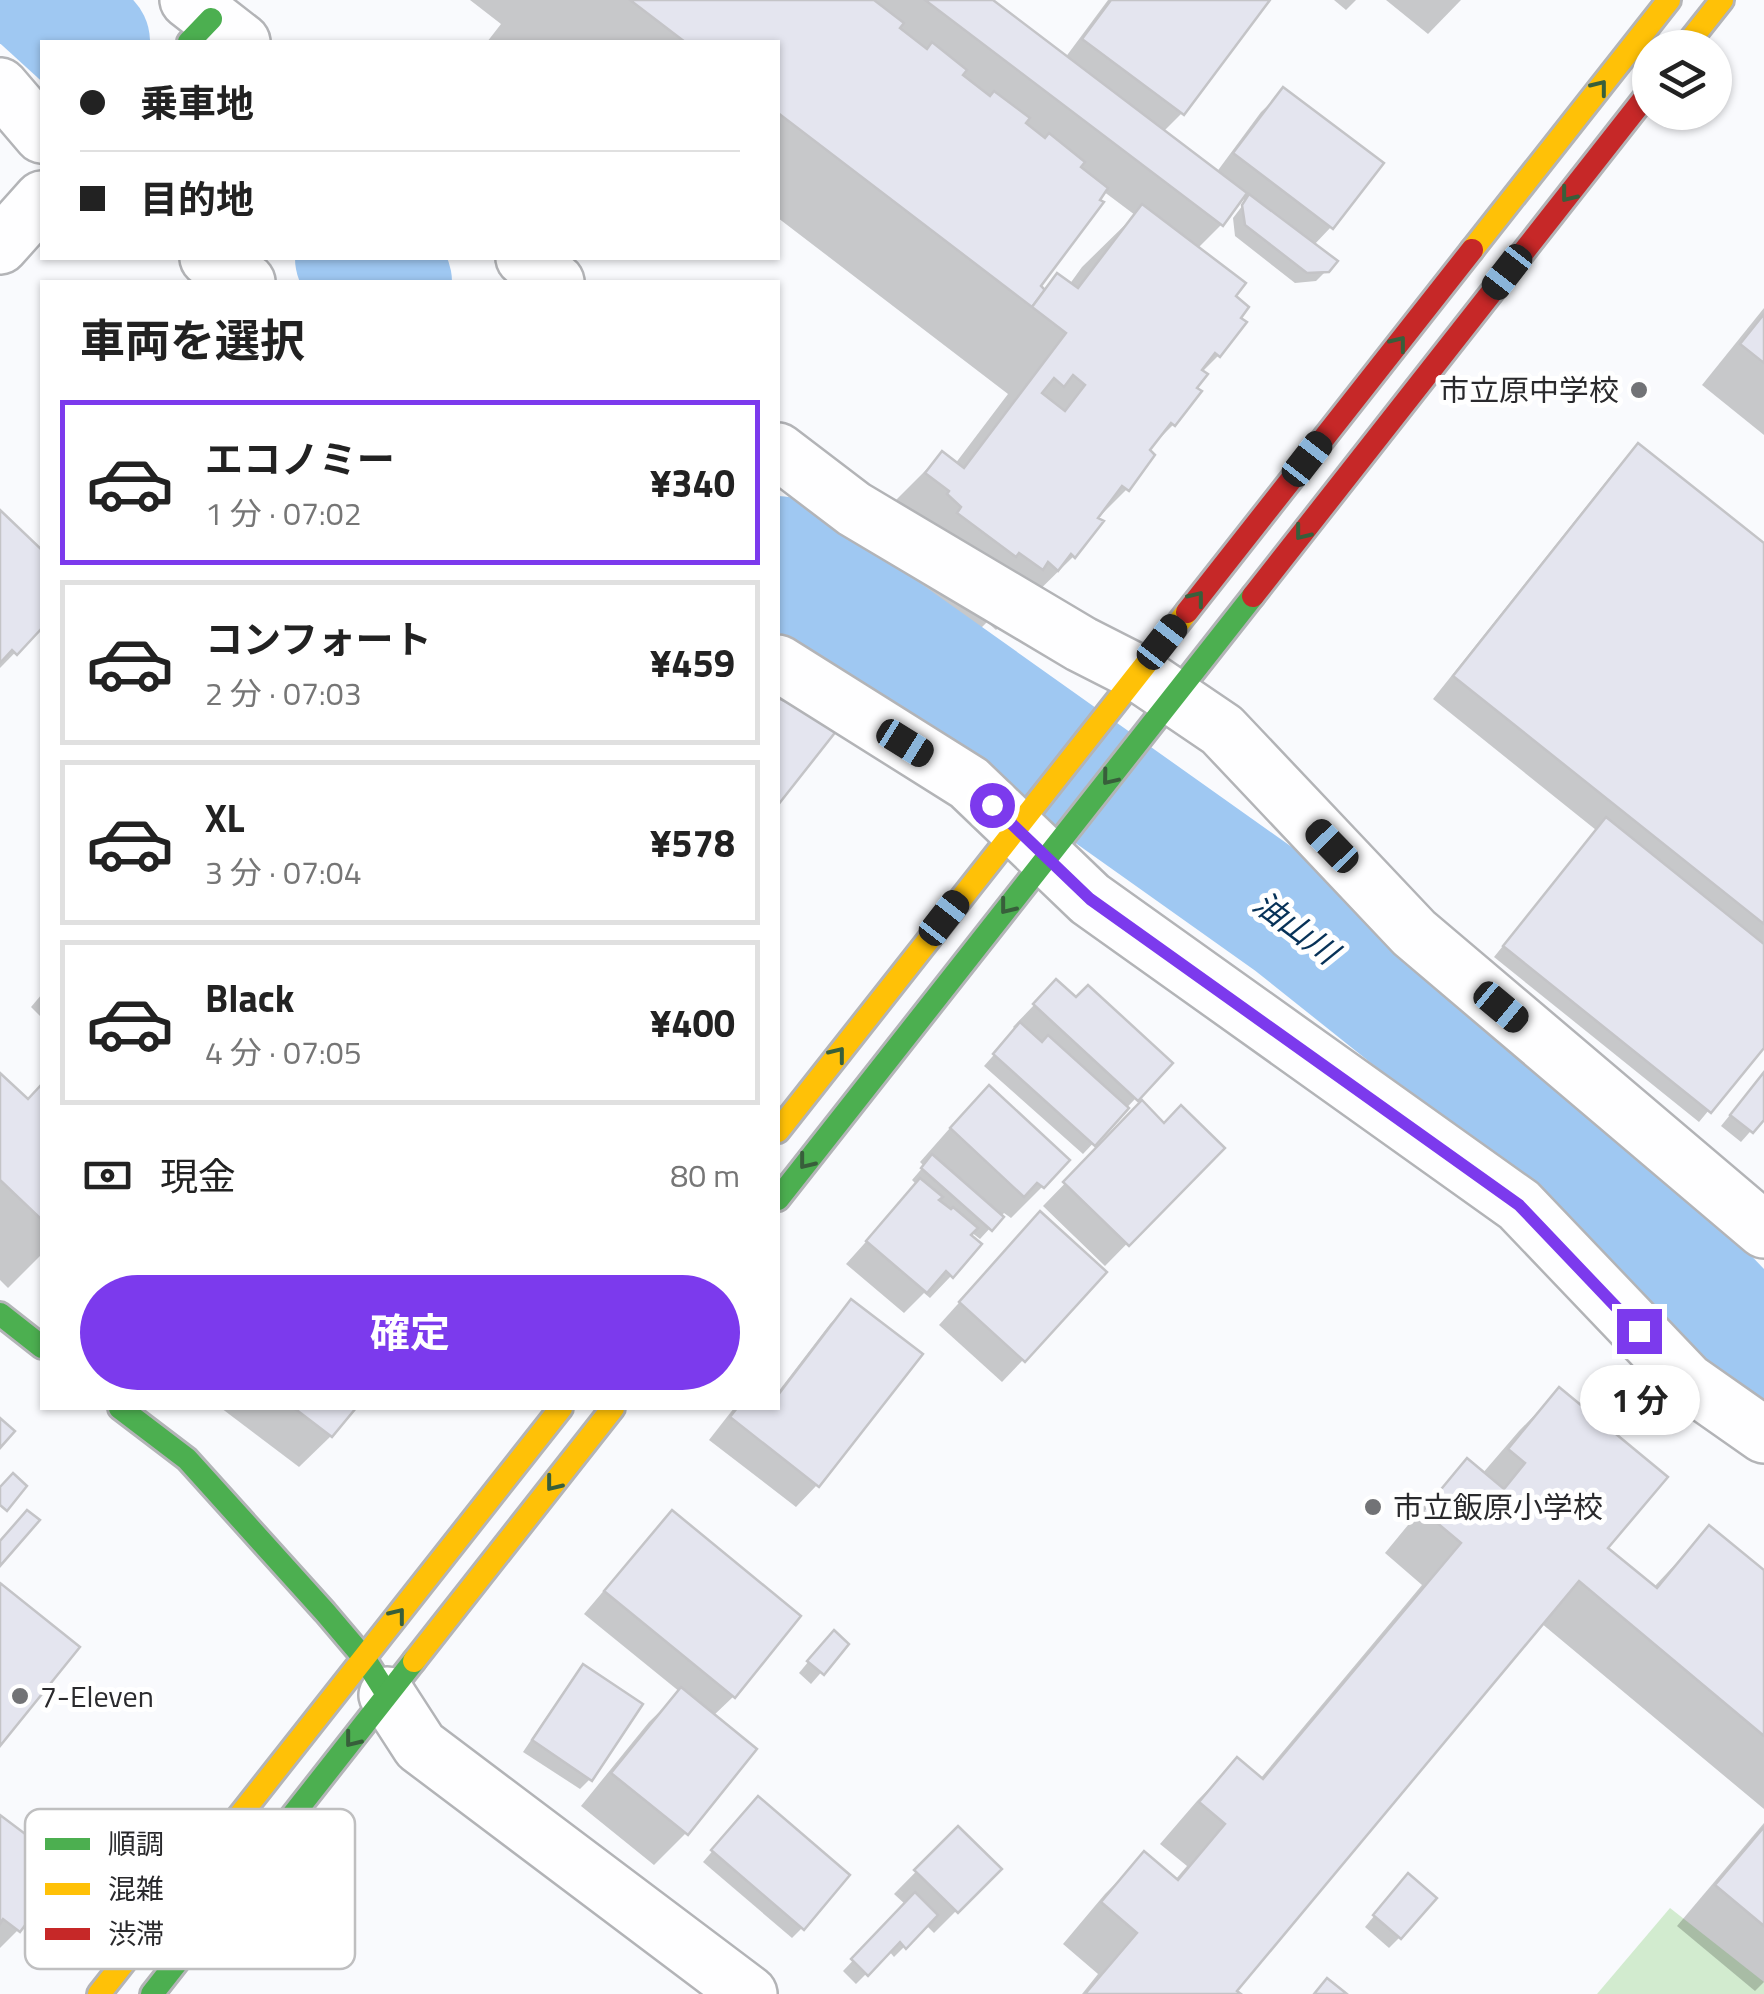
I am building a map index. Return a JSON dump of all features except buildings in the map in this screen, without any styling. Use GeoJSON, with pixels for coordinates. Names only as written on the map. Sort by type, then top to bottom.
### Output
{"type":"FeatureCollection","features":[{"type":"Feature","properties":{"kind":"street"},"geometry":{"type":"LineString","coordinates":[[780,1196],[1041,829],[1144,700],[1669,0]]}},
{"type":"Feature","properties":{"kind":"street"},"geometry":{"type":"LineString","coordinates":[[1698,30],[1722,0]]}},
{"type":"Feature","properties":{"kind":"street"},"geometry":{"type":"LineString","coordinates":[[0,86],[40,133]]}},
{"type":"Feature","properties":{"kind":"street"},"geometry":{"type":"LineString","coordinates":[[780,1129],[1041,829],[1632,113]]}},
{"type":"Feature","properties":{"kind":"street"},"geometry":{"type":"LineString","coordinates":[[0,246],[40,201]]}},
{"type":"Feature","properties":{"kind":"street"},"geometry":{"type":"LineString","coordinates":[[211,260],[244,280]]}},
{"type":"Feature","properties":{"kind":"street"},"geometry":{"type":"LineString","coordinates":[[527,260],[553,280]]}},
{"type":"Feature","properties":{"kind":"street"},"geometry":{"type":"LineString","coordinates":[[780,453],[854,510],[1082,644],[1144,700],[1222,730],[1414,933],[1764,1230]]}},
{"type":"Feature","properties":{"kind":"street"},"geometry":{"type":"LineString","coordinates":[[780,664],[1041,829],[1090,899],[1519,1205],[1687,1381],[1764,1435]]}},
{"type":"Feature","properties":{"kind":"street"},"geometry":{"type":"LineString","coordinates":[[0,1314],[40,1345]]}},
{"type":"Feature","properties":{"kind":"street"},"geometry":{"type":"LineString","coordinates":[[123,1410],[187,1459],[376,1677],[420,1746],[726,1987]]}},
{"type":"Feature","properties":{"kind":"street"},"geometry":{"type":"LineString","coordinates":[[283,1809],[559,1410]]}},
{"type":"Feature","properties":{"kind":"street"},"geometry":{"type":"LineString","coordinates":[[261,1809],[611,1410]]}},
{"type":"Feature","properties":{"kind":"street"},"geometry":{"type":"LineString","coordinates":[[99,1994],[121,1969]]}},
{"type":"Feature","properties":{"kind":"street"},"geometry":{"type":"LineString","coordinates":[[152,1994],[170,1969]]}},
{"type":"Feature","properties":{"kind":"green space"},"geometry":{"type":"Polygon","coordinates":[[[1670,1908],[1764,1982],[1764,1994],[1597,1994],[1670,1908]]]}},
{"type":"Feature","properties":{"kind":"waterway","name":"油山川"},"geometry":{"type":"LineString","coordinates":[[43,0],[87,40]]}},
{"type":"Feature","properties":{"kind":"waterway","name":"油山川"},"geometry":{"type":"LineString","coordinates":[[359,260],[388,280]]}},
{"type":"Feature","properties":{"kind":"waterway","name":"油山川"},"geometry":{"type":"LineString","coordinates":[[780,558],[1292,922],[1524,1107],[1764,1357]]}},
{"type":"Feature","properties":{"kind":"traffic: fast"},"geometry":{"type":"LineString","coordinates":[[191,40],[211,19]]}},
{"type":"Feature","properties":{"kind":"traffic: fast"},"geometry":{"type":"LineString","coordinates":[[780,1196],[1253,596]]}},
{"type":"Feature","properties":{"kind":"traffic: fast"},"geometry":{"type":"LineString","coordinates":[[0,1314],[40,1345]]}},
{"type":"Feature","properties":{"kind":"traffic: fast"},"geometry":{"type":"LineString","coordinates":[[123,1410],[187,1459],[325,1612],[364,1658],[383,1688]]}},
{"type":"Feature","properties":{"kind":"traffic: fast"},"geometry":{"type":"LineString","coordinates":[[298,1809],[414,1661]]}},
{"type":"Feature","properties":{"kind":"traffic: fast"},"geometry":{"type":"LineString","coordinates":[[152,1994],[172,1969]]}},
{"type":"Feature","properties":{"kind":"traffic: slow"},"geometry":{"type":"LineString","coordinates":[[1472,250],[1669,0]]}},
{"type":"Feature","properties":{"kind":"traffic: slow"},"geometry":{"type":"LineString","coordinates":[[1698,30],[1722,0]]}},
{"type":"Feature","properties":{"kind":"traffic: slow"},"geometry":{"type":"LineString","coordinates":[[780,1128],[1187,612]]}},
{"type":"Feature","properties":{"kind":"traffic: slow"},"geometry":{"type":"LineString","coordinates":[[245,1809],[559,1410]]}},
{"type":"Feature","properties":{"kind":"traffic: slow"},"geometry":{"type":"LineString","coordinates":[[414,1661],[611,1410]]}},
{"type":"Feature","properties":{"kind":"traffic: slow"},"geometry":{"type":"LineString","coordinates":[[99,1994],[119,1969]]}},
{"type":"Feature","properties":{"kind":"traffic: jam"},"geometry":{"type":"LineString","coordinates":[[1253,596],[1632,114]]}},
{"type":"Feature","properties":{"kind":"traffic: jam"},"geometry":{"type":"LineString","coordinates":[[1187,612],[1472,250]]}},
{"type":"Feature","properties":{"kind":"place","name":"市立原中学校"},"geometry":{"type":"Point","coordinates":[1639,390]}},
{"type":"Feature","properties":{"kind":"place","name":"市立飯原小学校"},"geometry":{"type":"Point","coordinates":[1373,1507]}},
{"type":"Feature","properties":{"kind":"place","name":"7-Eleven"},"geometry":{"type":"Point","coordinates":[20,1696]}},
{"type":"Feature","properties":{"kind":"route"},"geometry":{"type":"LineString","coordinates":[[992,805],[1090,899],[1519,1205],[1639,1331]]}}]}
